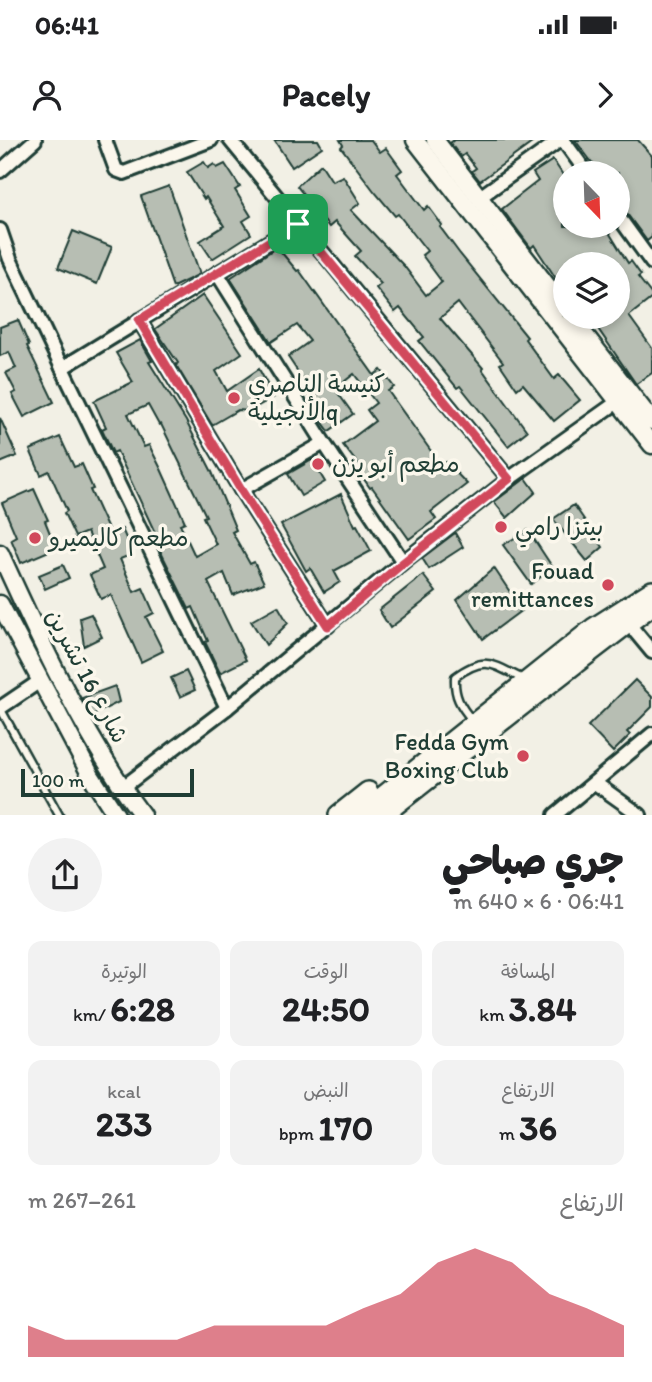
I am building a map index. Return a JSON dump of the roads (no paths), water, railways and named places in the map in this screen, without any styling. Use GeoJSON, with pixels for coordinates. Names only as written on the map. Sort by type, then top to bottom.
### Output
{"type":"FeatureCollection","features":[{"type":"Feature","properties":{"kind":"main road"},"geometry":{"type":"LineString","coordinates":[[594,628],[614,608],[652,581]]}},
{"type":"Feature","properties":{"kind":"main road"},"geometry":{"type":"LineString","coordinates":[[360,815],[594,628],[652,591]]}},
{"type":"Feature","properties":{"kind":"main road"},"geometry":{"type":"LineString","coordinates":[[382,815],[652,605]]}},
{"type":"Feature","properties":{"kind":"main road"},"geometry":{"type":"LineString","coordinates":[[628,623],[652,611]]}},
{"type":"Feature","properties":{"kind":"main road"},"geometry":{"type":"LineString","coordinates":[[401,815],[479,751],[503,722]]}},
{"type":"Feature","properties":{"kind":"main road"},"geometry":{"type":"LineString","coordinates":[[339,815],[441,737],[473,724]]}},
{"type":"Feature","properties":{"kind":"street"},"geometry":{"type":"LineString","coordinates":[[0,171],[35,140]]}},
{"type":"Feature","properties":{"kind":"street"},"geometry":{"type":"LineString","coordinates":[[104,140],[111,163],[116,170],[124,173],[211,140]]}},
{"type":"Feature","properties":{"kind":"street"},"geometry":{"type":"LineString","coordinates":[[230,140],[509,479]]}},
{"type":"Feature","properties":{"kind":"street"},"geometry":{"type":"LineString","coordinates":[[415,140],[623,398],[650,415]]}},
{"type":"Feature","properties":{"kind":"street"},"geometry":{"type":"LineString","coordinates":[[435,140],[553,293]]}},
{"type":"Feature","properties":{"kind":"street"},"geometry":{"type":"LineString","coordinates":[[480,197],[561,140],[578,161]]}},
{"type":"Feature","properties":{"kind":"street"},"geometry":{"type":"LineString","coordinates":[[62,368],[298,224]]}},
{"type":"Feature","properties":{"kind":"street"},"geometry":{"type":"LineString","coordinates":[[0,230],[10,259],[227,708]]}},
{"type":"Feature","properties":{"kind":"street"},"geometry":{"type":"LineString","coordinates":[[630,233],[652,263]]}},
{"type":"Feature","properties":{"kind":"street"},"geometry":{"type":"LineString","coordinates":[[217,273],[324,443],[404,562]]}},
{"type":"Feature","properties":{"kind":"street"},"geometry":{"type":"LineString","coordinates":[[139,320],[241,490],[328,626]]}},
{"type":"Feature","properties":{"kind":"street"},"geometry":{"type":"LineString","coordinates":[[579,329],[652,445]]}},
{"type":"Feature","properties":{"kind":"street"},"geometry":{"type":"LineString","coordinates":[[122,788],[227,708],[509,479],[623,398]]}},
{"type":"Feature","properties":{"kind":"street"},"geometry":{"type":"LineString","coordinates":[[241,490],[324,443]]}},
{"type":"Feature","properties":{"kind":"street","name":"شارع 16 تشرين"},"geometry":{"type":"LineString","coordinates":[[0,554],[6,584],[122,788],[142,815]]}},
{"type":"Feature","properties":{"kind":"street","name":"شارع 16 تشرين"},"geometry":{"type":"LineString","coordinates":[[1,610],[91,776],[116,815]]}},
{"type":"Feature","properties":{"kind":"street"},"geometry":{"type":"LineString","coordinates":[[628,623],[652,652]]}},
{"type":"Feature","properties":{"kind":"street"},"geometry":{"type":"LineString","coordinates":[[0,708],[40,681]]}},
{"type":"Feature","properties":{"kind":"street"},"geometry":{"type":"LineString","coordinates":[[555,815],[652,734]]}},
{"type":"Feature","properties":{"kind":"street"},"geometry":{"type":"LineString","coordinates":[[595,783],[631,812]]}},
{"type":"Feature","properties":{"kind":"lane"},"geometry":{"type":"LineString","coordinates":[[473,724],[454,692],[455,677],[472,665],[488,663],[526,681]]}},
{"type":"Feature","properties":{"kind":"lane"},"geometry":{"type":"LineString","coordinates":[[0,708],[60,815]]}},
{"type":"Feature","properties":{"kind":"place","name":"كنيسة الناصري الأنجيليةq"},"geometry":{"type":"Point","coordinates":[234,398]}},
{"type":"Feature","properties":{"kind":"place","name":"مطعم أبو يزن"},"geometry":{"type":"Point","coordinates":[318,464]}},
{"type":"Feature","properties":{"kind":"place","name":"بيتزا رامي"},"geometry":{"type":"Point","coordinates":[501,527]}},
{"type":"Feature","properties":{"kind":"place","name":"مطعم كاليميرو"},"geometry":{"type":"Point","coordinates":[35,538]}},
{"type":"Feature","properties":{"kind":"place","name":"Fouad remittances"},"geometry":{"type":"Point","coordinates":[608,585]}},
{"type":"Feature","properties":{"kind":"place","name":"Fedda Gym Boxing Club"},"geometry":{"type":"Point","coordinates":[523,756]}}]}
